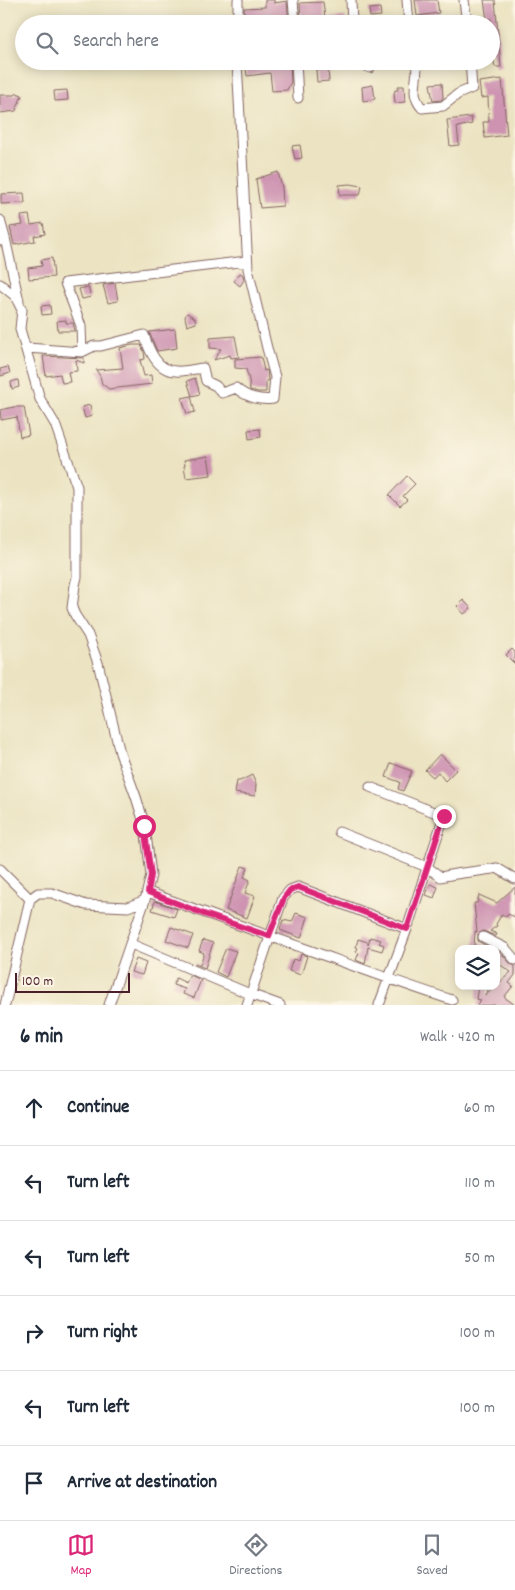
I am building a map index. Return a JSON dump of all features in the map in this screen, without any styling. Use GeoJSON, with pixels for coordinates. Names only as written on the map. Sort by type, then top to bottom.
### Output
{"type":"FeatureCollection","features":[{"type":"Feature","properties":{"kind":"street"},"geometry":{"type":"LineString","coordinates":[[238,0],[238,15]]}},
{"type":"Feature","properties":{"kind":"street"},"geometry":{"type":"LineString","coordinates":[[293,0],[294,15]]}},
{"type":"Feature","properties":{"kind":"street"},"geometry":{"type":"LineString","coordinates":[[351,0],[352,15]]}},
{"type":"Feature","properties":{"kind":"street"},"geometry":{"type":"LineString","coordinates":[[407,0],[408,15]]}},
{"type":"Feature","properties":{"kind":"street"},"geometry":{"type":"LineString","coordinates":[[464,0],[466,15]]}},
{"type":"Feature","properties":{"kind":"street"},"geometry":{"type":"LineString","coordinates":[[26,348],[82,352],[94,346],[144,336],[150,352],[163,367],[174,372],[203,368],[206,381],[216,386],[222,393],[236,388],[242,393],[263,400],[273,399],[275,377],[262,330],[247,261],[237,70]]}},
{"type":"Feature","properties":{"kind":"street"},"geometry":{"type":"LineString","coordinates":[[296,70],[298,98]]}},
{"type":"Feature","properties":{"kind":"street"},"geometry":{"type":"LineString","coordinates":[[418,70],[414,92],[416,101],[422,108],[443,106],[458,94],[472,88],[471,70]]}},
{"type":"Feature","properties":{"kind":"street"},"geometry":{"type":"LineString","coordinates":[[0,220],[3,240],[22,310],[20,329],[40,399],[55,424],[77,487],[77,576],[72,608],[88,635],[98,663],[120,753],[144,826],[151,875],[147,896],[113,1004]]}},
{"type":"Feature","properties":{"kind":"street"},"geometry":{"type":"LineString","coordinates":[[82,352],[81,326],[65,283],[247,261]]}},
{"type":"Feature","properties":{"kind":"street"},"geometry":{"type":"LineString","coordinates":[[0,284],[15,296],[22,310]]}},
{"type":"Feature","properties":{"kind":"street"},"geometry":{"type":"LineString","coordinates":[[370,787],[444,816],[407,929],[379,1005]]}},
{"type":"Feature","properties":{"kind":"street"},"geometry":{"type":"LineString","coordinates":[[339,832],[426,867],[441,877],[497,868],[515,879]]}},
{"type":"Feature","properties":{"kind":"street"},"geometry":{"type":"LineString","coordinates":[[0,869],[30,900]]}},
{"type":"Feature","properties":{"kind":"street"},"geometry":{"type":"LineString","coordinates":[[247,1005],[269,936],[284,898],[290,890],[298,887],[407,929]]}},
{"type":"Feature","properties":{"kind":"street"},"geometry":{"type":"LineString","coordinates":[[5,1005],[30,900],[38,893],[52,893],[86,905],[128,907],[147,896],[269,936],[389,980],[452,1000]]}},
{"type":"Feature","properties":{"kind":"street"},"geometry":{"type":"LineString","coordinates":[[483,937],[505,948],[515,960]]}},
{"type":"Feature","properties":{"kind":"street"},"geometry":{"type":"LineString","coordinates":[[131,944],[280,1005]]}},
{"type":"Feature","properties":{"kind":"building"},"geometry":{"type":"Polygon","coordinates":[[[265,0],[274,0],[274,3],[287,1],[288,15],[244,15],[244,8],[265,7],[265,0]]]}},
{"type":"Feature","properties":{"kind":"building"},"geometry":{"type":"Polygon","coordinates":[[[415,0],[437,0],[439,13],[417,15],[415,0]]]}},
{"type":"Feature","properties":{"kind":"building"},"geometry":{"type":"Polygon","coordinates":[[[484,0],[495,0],[496,15],[486,15],[484,0]]]}},
{"type":"Feature","properties":{"kind":"building"},"geometry":{"type":"Polygon","coordinates":[[[323,2],[325,15],[301,15],[300,3],[323,2]]]}},
{"type":"Feature","properties":{"kind":"building"},"geometry":{"type":"Polygon","coordinates":[[[380,8],[381,15],[370,15],[369,9],[380,8]]]}},
{"type":"Feature","properties":{"kind":"building"},"geometry":{"type":"Polygon","coordinates":[[[246,70],[290,70],[291,82],[287,90],[272,91],[270,73],[247,76],[246,70]]]}},
{"type":"Feature","properties":{"kind":"building"},"geometry":{"type":"Polygon","coordinates":[[[316,70],[328,70],[329,81],[317,82],[316,70]]]}},
{"type":"Feature","properties":{"kind":"building"},"geometry":{"type":"Polygon","coordinates":[[[502,79],[507,135],[485,138],[483,122],[489,122],[488,97],[481,98],[479,82],[502,79]]]}},
{"type":"Feature","properties":{"kind":"building"},"geometry":{"type":"Polygon","coordinates":[[[442,83],[443,98],[433,101],[430,84],[442,83]]]}},
{"type":"Feature","properties":{"kind":"building"},"geometry":{"type":"Polygon","coordinates":[[[373,85],[375,99],[363,101],[362,87],[373,85]]]}},
{"type":"Feature","properties":{"kind":"building"},"geometry":{"type":"Polygon","coordinates":[[[398,86],[404,86],[405,102],[395,103],[394,94],[395,90],[398,90],[398,86]]]}},
{"type":"Feature","properties":{"kind":"building"},"geometry":{"type":"Polygon","coordinates":[[[67,90],[68,100],[55,101],[54,91],[67,90]]]}},
{"type":"Feature","properties":{"kind":"building"},"geometry":{"type":"Polygon","coordinates":[[[17,93],[22,95],[16,111],[0,113],[0,95],[15,95],[17,93]]]}},
{"type":"Feature","properties":{"kind":"building"},"geometry":{"type":"Polygon","coordinates":[[[471,117],[472,124],[457,127],[459,145],[450,146],[447,120],[471,117]]]}},
{"type":"Feature","properties":{"kind":"building"},"geometry":{"type":"Polygon","coordinates":[[[300,145],[302,158],[295,159],[292,146],[300,145]]]}},
{"type":"Feature","properties":{"kind":"building"},"geometry":{"type":"Polygon","coordinates":[[[278,172],[282,187],[283,206],[260,208],[256,179],[278,172]]]}},
{"type":"Feature","properties":{"kind":"building"},"geometry":{"type":"Polygon","coordinates":[[[339,185],[362,186],[360,195],[340,195],[339,185]]]}},
{"type":"Feature","properties":{"kind":"building"},"geometry":{"type":"Polygon","coordinates":[[[24,193],[25,203],[1,204],[1,194],[24,193]]]}},
{"type":"Feature","properties":{"kind":"building"},"geometry":{"type":"Polygon","coordinates":[[[29,215],[31,225],[43,223],[45,234],[34,236],[35,241],[14,245],[10,227],[23,225],[21,216],[29,215]]]}},
{"type":"Feature","properties":{"kind":"building"},"geometry":{"type":"Polygon","coordinates":[[[52,258],[54,277],[29,279],[28,268],[42,266],[41,260],[52,258]]]}},
{"type":"Feature","properties":{"kind":"building"},"geometry":{"type":"Polygon","coordinates":[[[240,273],[243,275],[244,280],[240,286],[234,281],[240,273]]]}},
{"type":"Feature","properties":{"kind":"building"},"geometry":{"type":"Polygon","coordinates":[[[115,283],[118,301],[108,303],[103,285],[115,283]]]}},
{"type":"Feature","properties":{"kind":"building"},"geometry":{"type":"Polygon","coordinates":[[[88,287],[91,297],[82,299],[79,289],[88,287]]]}},
{"type":"Feature","properties":{"kind":"building"},"geometry":{"type":"Polygon","coordinates":[[[50,305],[51,314],[42,315],[41,306],[50,305]]]}},
{"type":"Feature","properties":{"kind":"building"},"geometry":{"type":"Polygon","coordinates":[[[187,313],[195,318],[196,323],[187,326],[185,317],[187,313]]]}},
{"type":"Feature","properties":{"kind":"building"},"geometry":{"type":"Polygon","coordinates":[[[66,320],[66,323],[73,323],[75,331],[58,331],[57,321],[66,320]]]}},
{"type":"Feature","properties":{"kind":"building"},"geometry":{"type":"Polygon","coordinates":[[[175,329],[177,348],[157,351],[149,332],[175,329]]]}},
{"type":"Feature","properties":{"kind":"building"},"geometry":{"type":"Polygon","coordinates":[[[235,336],[239,357],[231,358],[230,355],[214,360],[221,349],[210,348],[210,338],[235,336]]]}},
{"type":"Feature","properties":{"kind":"building"},"geometry":{"type":"Polygon","coordinates":[[[141,345],[145,359],[140,360],[144,376],[151,375],[152,384],[109,389],[102,384],[96,370],[123,368],[120,348],[141,345]]]}},
{"type":"Feature","properties":{"kind":"building"},"geometry":{"type":"Polygon","coordinates":[[[43,356],[84,358],[84,363],[76,360],[77,371],[68,372],[70,382],[62,383],[60,374],[46,376],[43,356]]]}},
{"type":"Feature","properties":{"kind":"building"},"geometry":{"type":"Polygon","coordinates":[[[261,357],[264,371],[267,370],[266,392],[250,390],[246,369],[235,368],[235,359],[261,357]]]}},
{"type":"Feature","properties":{"kind":"building"},"geometry":{"type":"Polygon","coordinates":[[[8,367],[10,373],[1,376],[0,369],[8,367]]]}},
{"type":"Feature","properties":{"kind":"building"},"geometry":{"type":"Polygon","coordinates":[[[195,378],[200,394],[192,396],[187,381],[195,378]]]}},
{"type":"Feature","properties":{"kind":"building"},"geometry":{"type":"Polygon","coordinates":[[[18,380],[19,387],[12,389],[11,382],[18,380]]]}},
{"type":"Feature","properties":{"kind":"building"},"geometry":{"type":"Polygon","coordinates":[[[191,396],[195,412],[187,414],[182,398],[191,396]]]}},
{"type":"Feature","properties":{"kind":"building"},"geometry":{"type":"Polygon","coordinates":[[[90,405],[92,416],[85,418],[82,407],[90,405]]]}},
{"type":"Feature","properties":{"kind":"building"},"geometry":{"type":"Polygon","coordinates":[[[24,407],[29,435],[20,437],[17,417],[1,420],[0,410],[24,407]]]}},
{"type":"Feature","properties":{"kind":"building"},"geometry":{"type":"Polygon","coordinates":[[[260,429],[261,437],[249,439],[248,430],[260,429]]]}},
{"type":"Feature","properties":{"kind":"building"},"geometry":{"type":"Polygon","coordinates":[[[208,456],[211,475],[186,478],[184,460],[208,456]]]}},
{"type":"Feature","properties":{"kind":"building"},"geometry":{"type":"Polygon","coordinates":[[[407,476],[415,484],[403,496],[407,500],[400,506],[389,495],[407,476]]]}},
{"type":"Feature","properties":{"kind":"building"},"geometry":{"type":"Polygon","coordinates":[[[463,600],[471,608],[464,614],[457,606],[463,600]]]}},
{"type":"Feature","properties":{"kind":"building"},"geometry":{"type":"Polygon","coordinates":[[[512,649],[515,652],[515,664],[506,655],[512,649]]]}},
{"type":"Feature","properties":{"kind":"building"},"geometry":{"type":"Polygon","coordinates":[[[440,754],[456,770],[445,781],[438,772],[433,777],[425,770],[440,754]]]}},
{"type":"Feature","properties":{"kind":"building"},"geometry":{"type":"Polygon","coordinates":[[[391,763],[412,771],[403,791],[398,789],[400,782],[386,777],[391,763]]]}},
{"type":"Feature","properties":{"kind":"building"},"geometry":{"type":"Polygon","coordinates":[[[252,775],[256,784],[255,796],[235,793],[237,781],[252,775]]]}},
{"type":"Feature","properties":{"kind":"building"},"geometry":{"type":"Polygon","coordinates":[[[242,866],[248,868],[244,877],[250,880],[245,893],[255,896],[247,918],[226,910],[242,866]]]}},
{"type":"Feature","properties":{"kind":"building"},"geometry":{"type":"Polygon","coordinates":[[[430,884],[438,887],[434,898],[426,895],[430,884]]]}},
{"type":"Feature","properties":{"kind":"building"},"geometry":{"type":"Polygon","coordinates":[[[515,887],[515,917],[508,914],[506,917],[502,914],[496,924],[497,926],[490,931],[497,934],[496,936],[483,931],[478,934],[478,941],[484,945],[474,945],[475,931],[477,932],[474,903],[477,903],[479,895],[497,903],[515,887]]]}},
{"type":"Feature","properties":{"kind":"building"},"geometry":{"type":"Polygon","coordinates":[[[155,901],[177,909],[174,917],[152,910],[155,901]]]}},
{"type":"Feature","properties":{"kind":"building"},"geometry":{"type":"Polygon","coordinates":[[[296,913],[308,917],[301,938],[280,930],[283,920],[292,922],[296,913]]]}},
{"type":"Feature","properties":{"kind":"building"},"geometry":{"type":"Polygon","coordinates":[[[171,927],[193,935],[188,948],[166,940],[171,927]]]}},
{"type":"Feature","properties":{"kind":"building"},"geometry":{"type":"Polygon","coordinates":[[[370,937],[381,940],[379,943],[384,945],[382,951],[368,947],[365,964],[356,960],[359,953],[356,952],[358,948],[356,947],[358,939],[368,942],[368,945],[370,937]]]}},
{"type":"Feature","properties":{"kind":"building"},"geometry":{"type":"Polygon","coordinates":[[[203,940],[213,943],[205,968],[195,964],[200,965],[204,953],[199,951],[203,940]]]}},
{"type":"Feature","properties":{"kind":"building"},"geometry":{"type":"Polygon","coordinates":[[[226,948],[236,951],[226,977],[216,972],[226,948]]]}},
{"type":"Feature","properties":{"kind":"building"},"geometry":{"type":"Polygon","coordinates":[[[500,953],[515,966],[515,975],[509,983],[513,986],[504,997],[515,1005],[476,1005],[481,1000],[476,999],[477,990],[488,990],[485,996],[492,990],[500,990],[500,982],[511,972],[500,965],[500,953]]]}},
{"type":"Feature","properties":{"kind":"building"},"geometry":{"type":"Polygon","coordinates":[[[301,954],[307,956],[301,975],[289,971],[293,959],[299,961],[301,954]]]}},
{"type":"Feature","properties":{"kind":"building"},"geometry":{"type":"Polygon","coordinates":[[[136,959],[146,963],[142,975],[131,972],[136,959]]]}},
{"type":"Feature","properties":{"kind":"building"},"geometry":{"type":"Polygon","coordinates":[[[190,975],[201,980],[194,998],[183,994],[185,989],[173,985],[176,978],[186,983],[190,975]]]}},
{"type":"Feature","properties":{"kind":"route"},"geometry":{"type":"LineString","coordinates":[[144,826],[151,875],[148,892],[204,914],[269,936],[284,898],[290,890],[298,887],[407,929],[444,816]]}}]}
